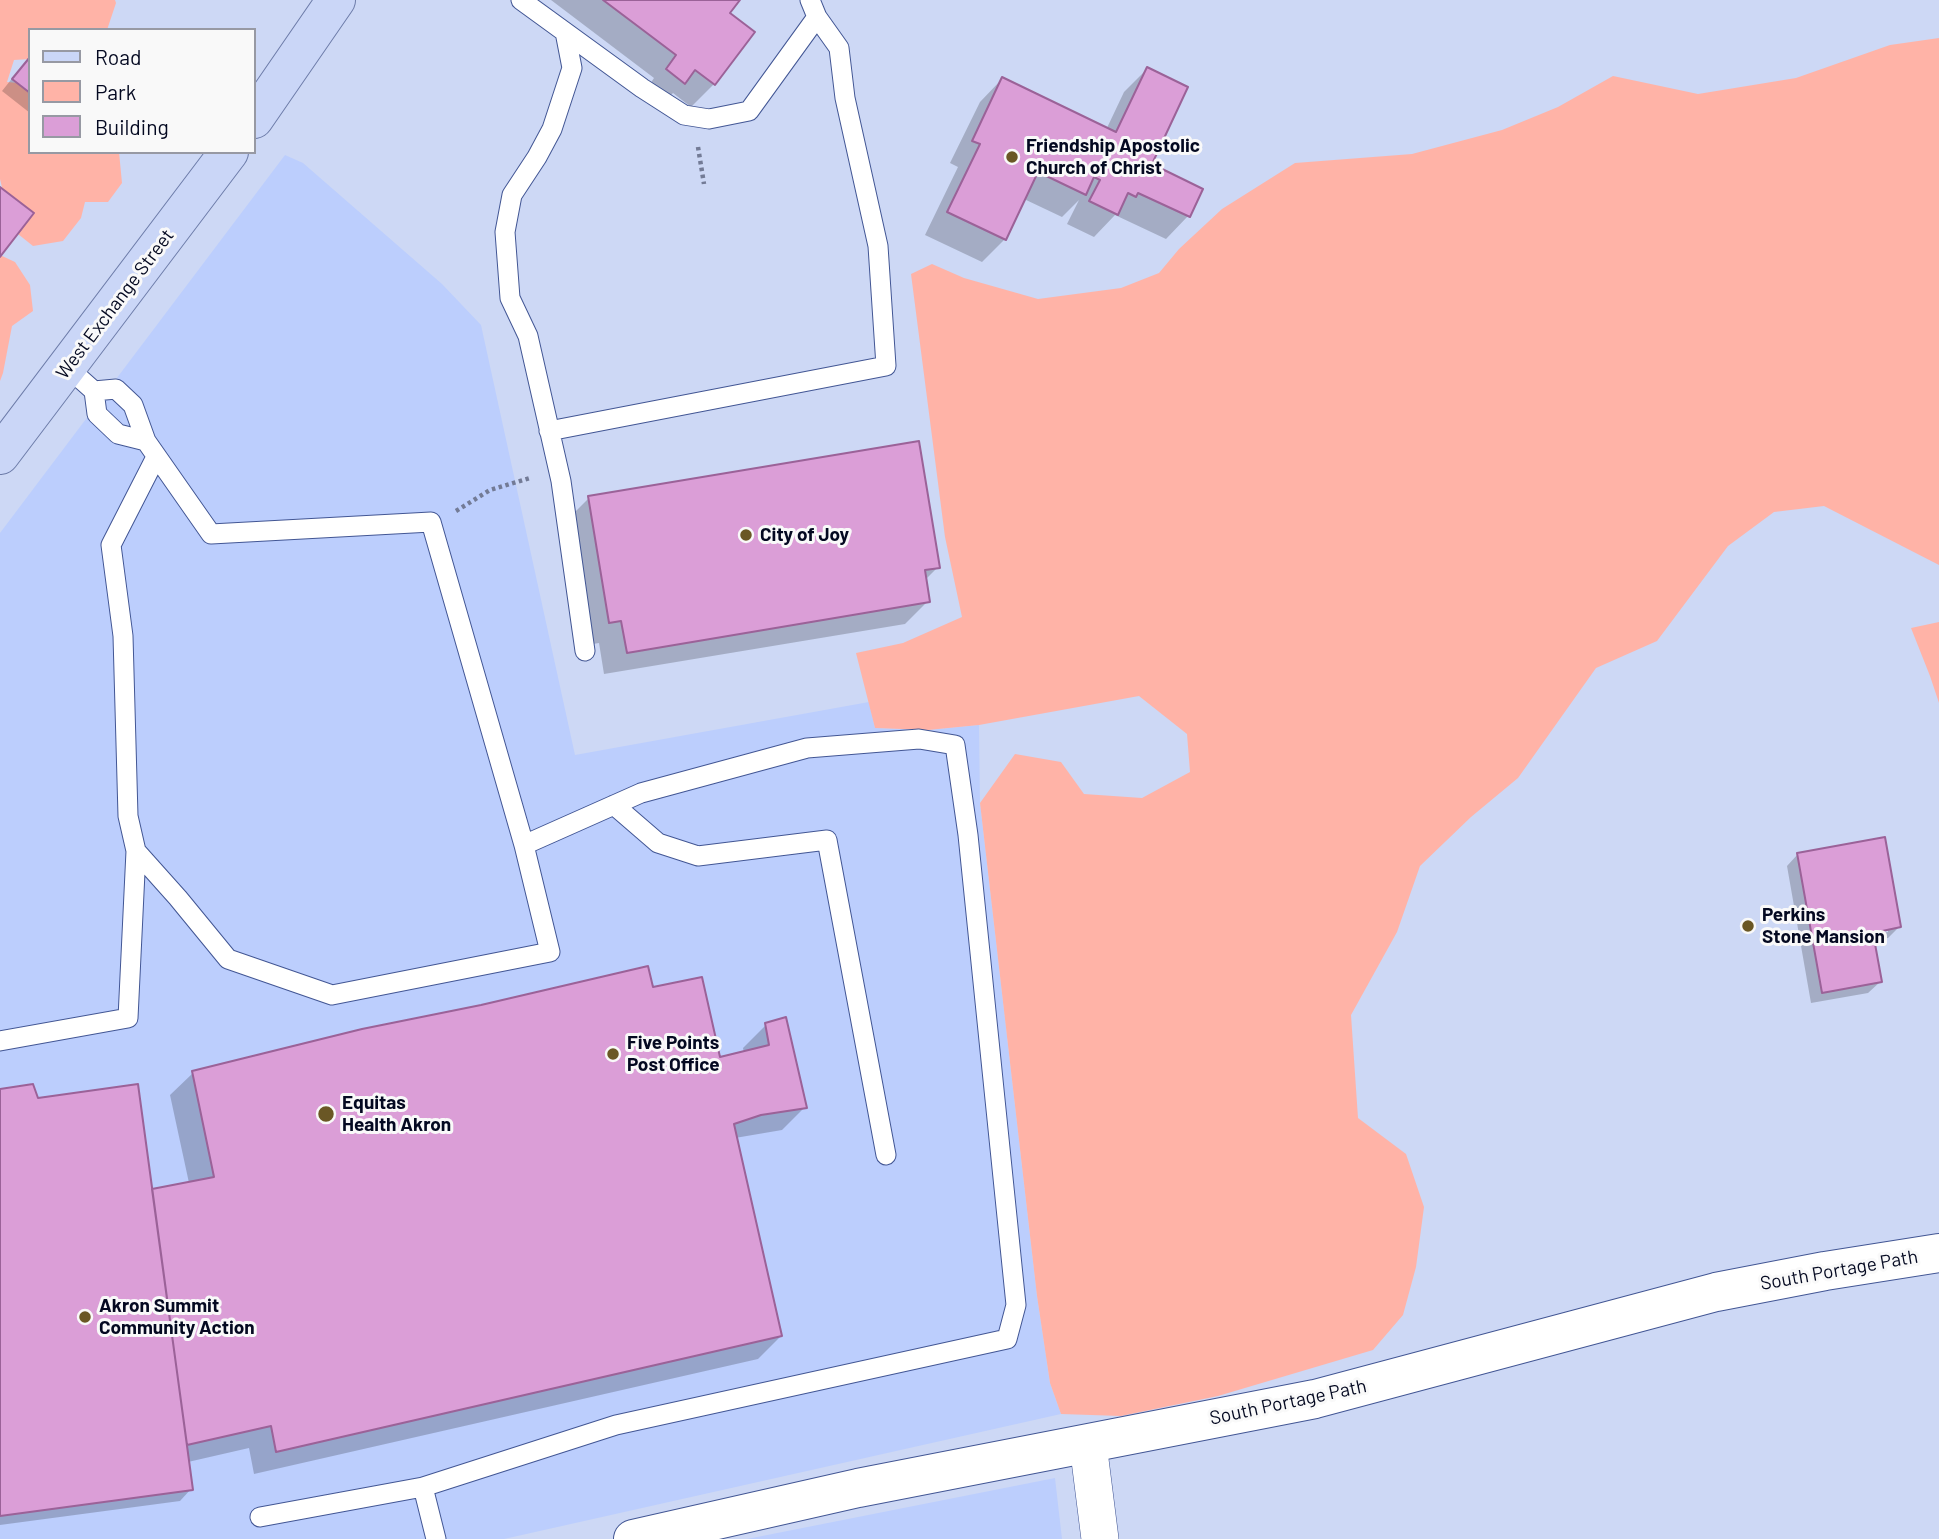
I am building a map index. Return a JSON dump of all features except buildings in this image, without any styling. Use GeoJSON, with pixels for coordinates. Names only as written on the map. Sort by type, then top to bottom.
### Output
{"type":"FeatureCollection","features":[{"type":"Feature","properties":{"kind":"main road"},"geometry":{"type":"LineString","coordinates":[[256,116],[336,0]]}},
{"type":"Feature","properties":{"kind":"main road","name":"West Exchange Street"},"geometry":{"type":"LineString","coordinates":[[0,455],[17,415],[81,379],[228,154]]}},
{"type":"Feature","properties":{"kind":"street","name":"South Portage Path"},"geometry":{"type":"LineString","coordinates":[[633,1539],[858,1488],[1315,1399],[1716,1292],[1939,1253]]}},
{"type":"Feature","properties":{"kind":"street"},"geometry":{"type":"LineString","coordinates":[[1088,1444],[1100,1539]]}},
{"type":"Feature","properties":{"kind":"lane"},"geometry":{"type":"LineString","coordinates":[[521,0],[642,88],[684,115],[709,120],[749,111],[813,8],[839,48],[845,98],[877,246],[886,366],[549,431]]}},
{"type":"Feature","properties":{"kind":"lane"},"geometry":{"type":"LineString","coordinates":[[565,32],[572,68],[552,129],[537,158],[512,195],[505,232],[510,298],[528,336],[558,470],[585,651]]}},
{"type":"Feature","properties":{"kind":"lane"},"geometry":{"type":"LineString","coordinates":[[81,379],[97,414],[118,434],[151,449]]}},
{"type":"Feature","properties":{"kind":"lane"},"geometry":{"type":"LineString","coordinates":[[81,379],[116,389],[133,405],[151,449],[211,534],[431,522],[524,845],[550,952],[332,995],[228,959],[136,851]]}},
{"type":"Feature","properties":{"kind":"lane"},"geometry":{"type":"LineString","coordinates":[[0,1041],[128,1018],[136,851],[128,816],[123,636],[111,545],[151,449]]}},
{"type":"Feature","properties":{"kind":"lane"},"geometry":{"type":"LineString","coordinates":[[260,1517],[423,1487],[616,1425],[1007,1339],[1016,1305],[968,835],[955,745],[919,739],[807,748],[641,793],[524,845]]}},
{"type":"Feature","properties":{"kind":"lane"},"geometry":{"type":"LineString","coordinates":[[614,805],[658,843],[698,856],[827,840],[886,1155]]}},
{"type":"Feature","properties":{"kind":"lane"},"geometry":{"type":"LineString","coordinates":[[423,1487],[436,1539]]}},
{"type":"Feature","properties":{"kind":"path"},"geometry":{"type":"LineString","coordinates":[[699,154],[704,184]]}},
{"type":"Feature","properties":{"kind":"path"},"geometry":{"type":"LineString","coordinates":[[431,526],[490,490],[558,470]]}},
{"type":"Feature","properties":{"kind":"shaded area"},"geometry":{"type":"Polygon","coordinates":[[[285,155],[303,163],[442,284],[481,325],[575,755],[869,702],[875,728],[928,730],[979,725],[980,803],[1037,1296],[1050,1383],[1061,1414],[504,1539],[0,1539],[0,533],[285,155]]]}},
{"type":"Feature","properties":{"kind":"shaded area"},"geometry":{"type":"Polygon","coordinates":[[[1055,1478],[1062,1539],[747,1539],[1055,1478]]]}},
{"type":"Feature","properties":{"kind":"green space"},"geometry":{"type":"Polygon","coordinates":[[[0,0],[115,0],[108,28],[28,28],[28,59],[14,60],[7,82],[28,84],[28,154],[119,154],[122,183],[108,202],[85,202],[81,218],[63,241],[33,246],[13,230],[0,179],[0,0]]]}},
{"type":"Feature","properties":{"kind":"green space"},"geometry":{"type":"Polygon","coordinates":[[[1939,38],[1939,565],[1824,506],[1774,512],[1728,546],[1657,641],[1596,668],[1518,778],[1471,817],[1420,866],[1397,932],[1351,1015],[1358,1118],[1406,1154],[1424,1207],[1416,1267],[1403,1315],[1373,1350],[1218,1396],[1121,1416],[1061,1414],[1050,1383],[1037,1296],[980,803],[1015,754],[1061,762],[1084,794],[1142,798],[1190,772],[1187,734],[1139,696],[979,725],[928,730],[875,728],[856,653],[903,643],[962,617],[945,537],[911,274],[932,264],[964,278],[1038,299],[1121,288],[1159,273],[1179,249],[1222,209],[1295,163],[1412,154],[1502,130],[1558,107],[1613,76],[1698,94],[1796,78],[1890,45],[1939,38]]]}},
{"type":"Feature","properties":{"kind":"green space"},"geometry":{"type":"Polygon","coordinates":[[[0,255],[15,262],[30,285],[33,311],[12,326],[0,381],[0,255]]]}},
{"type":"Feature","properties":{"kind":"green space"},"geometry":{"type":"Polygon","coordinates":[[[1939,622],[1939,703],[1911,628],[1939,622]]]}},
{"type":"Feature","properties":{"kind":"place","name":"Friendship Apostolic Church of Christ"},"geometry":{"type":"Point","coordinates":[1012,157]}},
{"type":"Feature","properties":{"kind":"place","name":"City of Joy"},"geometry":{"type":"Point","coordinates":[746,535]}},
{"type":"Feature","properties":{"kind":"place","name":"Perkins Stone Mansion"},"geometry":{"type":"Point","coordinates":[1748,926]}},
{"type":"Feature","properties":{"kind":"place","name":"Five Points Post Office"},"geometry":{"type":"Point","coordinates":[613,1054]}},
{"type":"Feature","properties":{"kind":"place","name":"Equitas Health Akron"},"geometry":{"type":"Point","coordinates":[326,1114]}},
{"type":"Feature","properties":{"kind":"place","name":"Akron Summit Community Action"},"geometry":{"type":"Point","coordinates":[85,1317]}}]}
